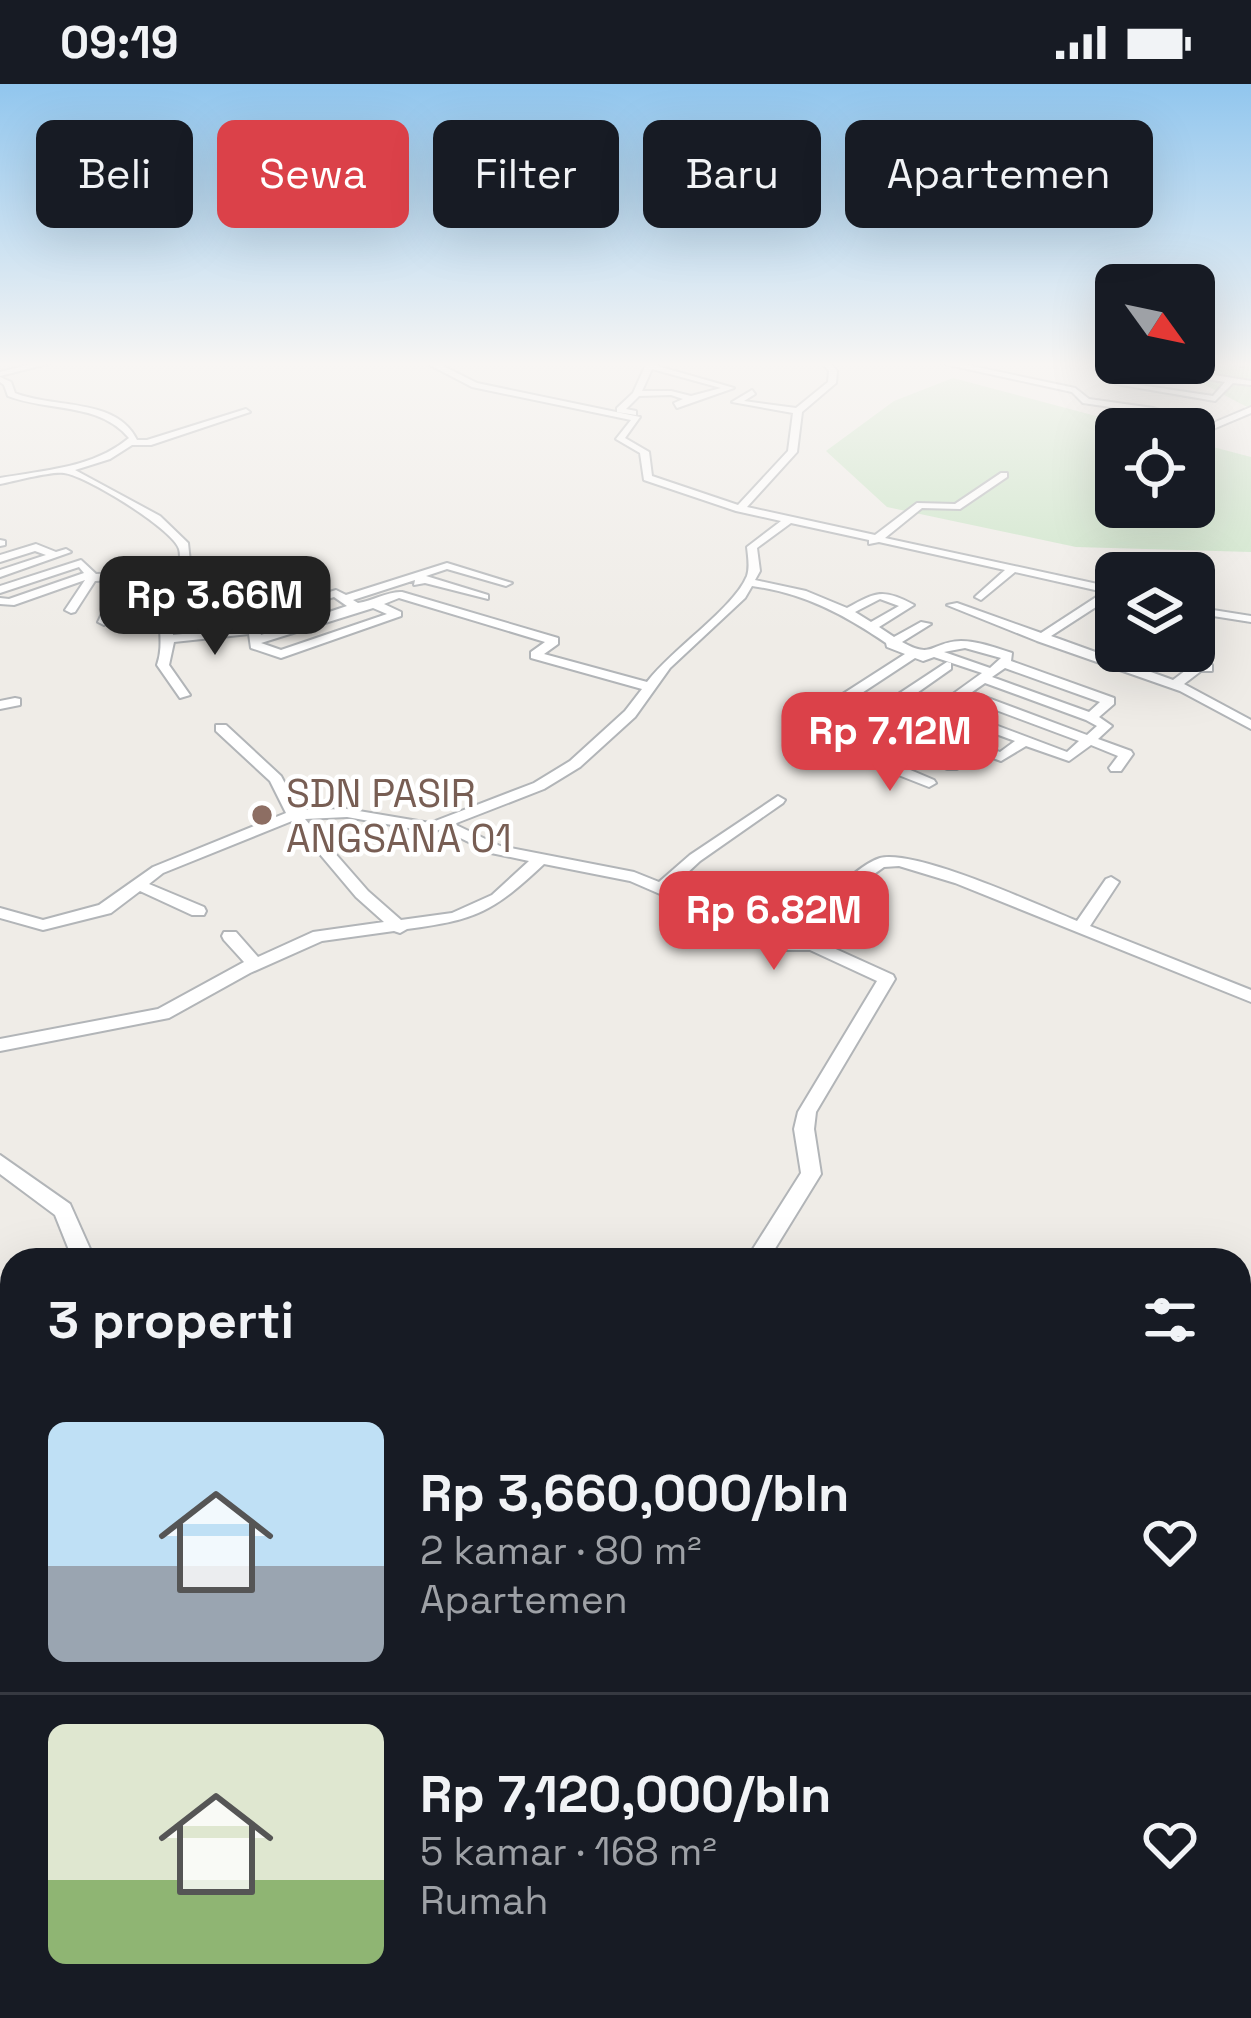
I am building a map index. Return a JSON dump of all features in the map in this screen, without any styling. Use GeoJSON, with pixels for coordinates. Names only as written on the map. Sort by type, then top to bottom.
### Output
{"type":"FeatureCollection","features":[{"type":"Feature","properties":{"kind":"street"},"geometry":{"type":"LineString","coordinates":[[0,481],[65,469],[107,452]]}},
{"type":"Feature","properties":{"kind":"street"},"geometry":{"type":"LineString","coordinates":[[644,452],[647,478],[740,509],[873,542],[1095,586]]}},
{"type":"Feature","properties":{"kind":"street"},"geometry":{"type":"LineString","coordinates":[[740,509],[792,452]]}},
{"type":"Feature","properties":{"kind":"street"},"geometry":{"type":"LineString","coordinates":[[65,469],[163,522],[184,543],[186,555],[166,608],[171,639],[164,669],[184,695]]}},
{"type":"Feature","properties":{"kind":"street"},"geometry":{"type":"LineString","coordinates":[[873,542],[920,505],[957,507],[1004,475]]}},
{"type":"Feature","properties":{"kind":"street"},"geometry":{"type":"LineString","coordinates":[[0,913],[52,925],[112,905],[137,884],[194,854],[294,815],[346,813],[422,828],[445,825],[562,773],[630,714],[647,686],[751,583],[756,566],[752,547],[788,521]]}},
{"type":"Feature","properties":{"kind":"street"},"geometry":{"type":"LineString","coordinates":[[0,559],[36,547],[61,554],[0,574]]}},
{"type":"Feature","properties":{"kind":"street"},"geometry":{"type":"LineString","coordinates":[[0,590],[81,563],[92,578]]}},
{"type":"Feature","properties":{"kind":"street"},"geometry":{"type":"LineString","coordinates":[[171,639],[211,642],[255,635],[447,566],[506,583]]}},
{"type":"Feature","properties":{"kind":"street"},"geometry":{"type":"LineString","coordinates":[[981,597],[1015,567]]}},
{"type":"Feature","properties":{"kind":"street"},"geometry":{"type":"LineString","coordinates":[[104,622],[126,575]]}},
{"type":"Feature","properties":{"kind":"street"},"geometry":{"type":"LineString","coordinates":[[0,601],[10,604],[92,578],[163,575],[143,616]]}},
{"type":"Feature","properties":{"kind":"street"},"geometry":{"type":"LineString","coordinates":[[374,604],[396,616],[280,654],[255,645],[252,619],[337,593],[351,603],[374,604],[426,576]]}},
{"type":"Feature","properties":{"kind":"street"},"geometry":{"type":"LineString","coordinates":[[426,576],[484,597]]}},
{"type":"Feature","properties":{"kind":"street"},"geometry":{"type":"LineString","coordinates":[[71,610],[92,578]]}},
{"type":"Feature","properties":{"kind":"street"},"geometry":{"type":"LineString","coordinates":[[751,583],[773,585],[847,612],[909,656],[943,669],[826,748],[862,762],[1008,656],[966,643],[923,657],[909,656],[829,710],[862,723]]}},
{"type":"Feature","properties":{"kind":"street"},"geometry":{"type":"LineString","coordinates":[[34,611],[44,592]]}},
{"type":"Feature","properties":{"kind":"street"},"geometry":{"type":"LineString","coordinates":[[398,594],[554,641],[535,655],[647,686]]}},
{"type":"Feature","properties":{"kind":"street"},"geometry":{"type":"LineString","coordinates":[[847,612],[879,595],[908,605],[869,628]]}},
{"type":"Feature","properties":{"kind":"street"},"geometry":{"type":"LineString","coordinates":[[1041,638],[1095,603]]}},
{"type":"Feature","properties":{"kind":"street"},"geometry":{"type":"LineString","coordinates":[[953,605],[1174,685],[1251,724]]}},
{"type":"Feature","properties":{"kind":"street"},"geometry":{"type":"LineString","coordinates":[[1215,613],[1251,619]]}},
{"type":"Feature","properties":{"kind":"street"},"geometry":{"type":"LineString","coordinates":[[891,644],[925,624]]}},
{"type":"Feature","properties":{"kind":"street"},"geometry":{"type":"LineString","coordinates":[[933,652],[1109,701],[1091,717]]}},
{"type":"Feature","properties":{"kind":"street"},"geometry":{"type":"LineString","coordinates":[[903,695],[1069,758],[1105,726],[993,671]]}},
{"type":"Feature","properties":{"kind":"street"},"geometry":{"type":"LineString","coordinates":[[1174,685],[1191,672]]}},
{"type":"Feature","properties":{"kind":"street"},"geometry":{"type":"LineString","coordinates":[[962,693],[1126,754],[1116,768]]}},
{"type":"Feature","properties":{"kind":"street"},"geometry":{"type":"LineString","coordinates":[[917,725],[1001,757],[1024,741]]}},
{"type":"Feature","properties":{"kind":"street"},"geometry":{"type":"LineString","coordinates":[[221,728],[276,779],[294,815],[362,894],[400,928]]}},
{"type":"Feature","properties":{"kind":"street"},"geometry":{"type":"LineString","coordinates":[[895,742],[952,766]]}},
{"type":"Feature","properties":{"kind":"street"},"geometry":{"type":"LineString","coordinates":[[871,759],[928,783]]}},
{"type":"Feature","properties":{"kind":"street"},"geometry":{"type":"LineString","coordinates":[[661,889],[695,858],[778,800]]}},
{"type":"Feature","properties":{"kind":"street"},"geometry":{"type":"LineString","coordinates":[[445,825],[496,850],[626,874],[733,919],[776,946],[812,945],[887,979],[807,1112],[804,1129],[811,1174],[765,1248]]}},
{"type":"Feature","properties":{"kind":"street"},"geometry":{"type":"LineString","coordinates":[[0,1045],[163,1014],[255,964],[320,936],[454,918],[486,906],[538,861]]}},
{"type":"Feature","properties":{"kind":"street"},"geometry":{"type":"LineString","coordinates":[[733,919],[785,880],[836,896],[880,863],[895,861],[960,880],[1251,996]]}},
{"type":"Feature","properties":{"kind":"street"},"geometry":{"type":"LineString","coordinates":[[1080,928],[1111,882]]}},
{"type":"Feature","properties":{"kind":"street"},"geometry":{"type":"LineString","coordinates":[[137,884],[198,911]]}},
{"type":"Feature","properties":{"kind":"street"},"geometry":{"type":"LineString","coordinates":[[230,936],[255,964]]}},
{"type":"Feature","properties":{"kind":"street"},"geometry":{"type":"LineString","coordinates":[[0,1163],[63,1210],[79,1248]]}},
{"type":"Feature","properties":{"kind":"green space"},"geometry":{"type":"Polygon","coordinates":[[[827,452],[1095,452],[1095,528],[1215,528],[1215,452],[1251,457],[1251,552],[1076,547],[887,507],[827,452]]]}},
{"type":"Feature","properties":{"kind":"place","name":"SDN PASIR ANGSANA 01"},"geometry":{"type":"Point","coordinates":[262,815]}}]}
